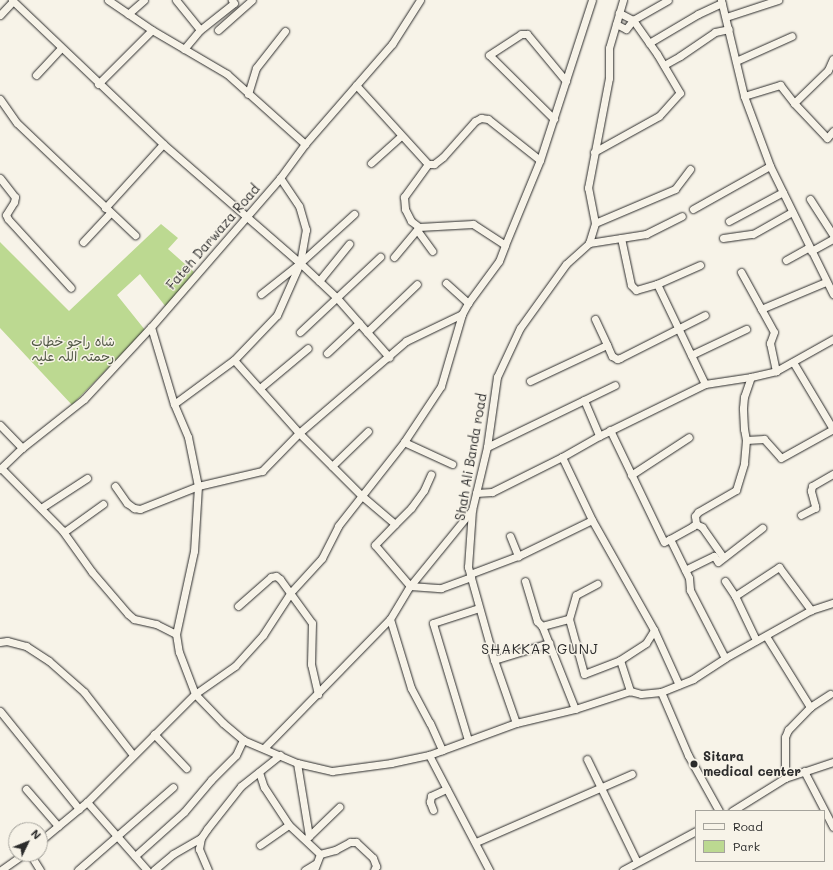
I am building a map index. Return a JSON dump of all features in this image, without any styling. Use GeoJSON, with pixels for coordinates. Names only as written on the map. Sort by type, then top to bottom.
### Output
{"type":"FeatureCollection","features":[{"type":"Feature","properties":{"kind":"street"},"geometry":{"type":"LineString","coordinates":[[108,0],[152,30],[226,74],[305,144]]}},
{"type":"Feature","properties":{"kind":"street"},"geometry":{"type":"LineString","coordinates":[[128,14],[144,0]]}},
{"type":"Feature","properties":{"kind":"street"},"geometry":{"type":"LineString","coordinates":[[176,0],[200,30]]}},
{"type":"Feature","properties":{"kind":"street"},"geometry":{"type":"LineString","coordinates":[[184,49],[200,30],[234,2],[232,0]]}},
{"type":"Feature","properties":{"kind":"street"},"geometry":{"type":"LineString","coordinates":[[218,30],[252,0]]}},
{"type":"Feature","properties":{"kind":"street","name":"Fateh Darwaza Road"},"geometry":{"type":"LineString","coordinates":[[0,468],[22,448],[84,399],[151,327],[280,178],[305,144],[392,44],[420,0]]}},
{"type":"Feature","properties":{"kind":"street"},"geometry":{"type":"LineString","coordinates":[[48,834],[87,802],[196,694],[235,666],[247,654],[263,635],[291,592],[322,558],[338,526],[404,442],[441,386],[462,314],[468,303],[499,261],[540,160],[592,0]]}},
{"type":"Feature","properties":{"kind":"street"},"geometry":{"type":"LineString","coordinates":[[623,0],[609,48],[609,78],[588,188],[595,223],[589,242],[646,234],[682,216]]}},
{"type":"Feature","properties":{"kind":"street"},"geometry":{"type":"LineString","coordinates":[[616,24],[626,29],[633,20],[668,0]]}},
{"type":"Feature","properties":{"kind":"street"},"geometry":{"type":"LineString","coordinates":[[726,17],[778,0]]}},
{"type":"Feature","properties":{"kind":"street"},"geometry":{"type":"LineString","coordinates":[[0,15],[13,1],[98,84],[163,144],[300,263],[337,298],[389,358]]}},
{"type":"Feature","properties":{"kind":"street"},"geometry":{"type":"LineString","coordinates":[[650,43],[698,14],[722,2],[744,96],[770,166],[833,294]]}},
{"type":"Feature","properties":{"kind":"street"},"geometry":{"type":"LineString","coordinates":[[594,152],[659,116],[680,94],[664,65],[633,20],[619,13]]}},
{"type":"Feature","properties":{"kind":"street"},"geometry":{"type":"LineString","coordinates":[[664,65],[715,32],[729,29]]}},
{"type":"Feature","properties":{"kind":"street"},"geometry":{"type":"LineString","coordinates":[[98,84],[152,30]]}},
{"type":"Feature","properties":{"kind":"street"},"geometry":{"type":"LineString","coordinates":[[248,94],[256,68],[285,31]]}},
{"type":"Feature","properties":{"kind":"street"},"geometry":{"type":"LineString","coordinates":[[554,119],[489,55],[521,34],[527,34],[566,81]]}},
{"type":"Feature","properties":{"kind":"street"},"geometry":{"type":"LineString","coordinates":[[736,61],[792,36]]}},
{"type":"Feature","properties":{"kind":"street"},"geometry":{"type":"LineString","coordinates":[[36,75],[61,48]]}},
{"type":"Feature","properties":{"kind":"street"},"geometry":{"type":"LineString","coordinates":[[794,103],[828,70],[833,59]]}},
{"type":"Feature","properties":{"kind":"street"},"geometry":{"type":"LineString","coordinates":[[356,85],[428,164],[434,164],[443,157],[475,120],[481,118],[488,119],[540,160]]}},
{"type":"Feature","properties":{"kind":"street"},"geometry":{"type":"LineString","coordinates":[[744,96],[780,85],[794,103],[826,138],[833,131]]}},
{"type":"Feature","properties":{"kind":"street"},"geometry":{"type":"LineString","coordinates":[[0,99],[17,123],[135,235]]}},
{"type":"Feature","properties":{"kind":"street"},"geometry":{"type":"LineString","coordinates":[[371,163],[401,136]]}},
{"type":"Feature","properties":{"kind":"street"},"geometry":{"type":"LineString","coordinates":[[83,242],[163,144]]}},
{"type":"Feature","properties":{"kind":"street"},"geometry":{"type":"LineString","coordinates":[[428,164],[404,197],[407,214],[418,228],[432,251]]}},
{"type":"Feature","properties":{"kind":"street"},"geometry":{"type":"LineString","coordinates":[[693,209],[770,166]]}},
{"type":"Feature","properties":{"kind":"street"},"geometry":{"type":"LineString","coordinates":[[595,223],[675,190],[690,169]]}},
{"type":"Feature","properties":{"kind":"street"},"geometry":{"type":"LineString","coordinates":[[0,178],[15,197],[14,202],[6,215],[8,219],[71,288]]}},
{"type":"Feature","properties":{"kind":"street"},"geometry":{"type":"LineString","coordinates":[[174,404],[234,360],[277,315],[300,263],[306,230],[299,206],[280,178]]}},
{"type":"Feature","properties":{"kind":"street"},"geometry":{"type":"LineString","coordinates":[[729,221],[783,192]]}},
{"type":"Feature","properties":{"kind":"street"},"geometry":{"type":"LineString","coordinates":[[810,199],[833,235]]}},
{"type":"Feature","properties":{"kind":"street"},"geometry":{"type":"LineString","coordinates":[[723,238],[754,234],[792,212]]}},
{"type":"Feature","properties":{"kind":"street"},"geometry":{"type":"LineString","coordinates":[[260,294],[300,263],[354,214]]}},
{"type":"Feature","properties":{"kind":"street"},"geometry":{"type":"LineString","coordinates":[[394,257],[418,228],[473,224],[505,245]]}},
{"type":"Feature","properties":{"kind":"street"},"geometry":{"type":"LineString","coordinates":[[622,238],[632,288],[638,290],[657,284],[700,265]]}},
{"type":"Feature","properties":{"kind":"street"},"geometry":{"type":"LineString","coordinates":[[786,260],[833,239]]}},
{"type":"Feature","properties":{"kind":"street","name":"Shah Ali Banda road"},"geometry":{"type":"LineString","coordinates":[[516,723],[494,660],[468,567],[472,510],[487,447],[497,376],[520,328],[566,264],[589,242]]}},
{"type":"Feature","properties":{"kind":"street"},"geometry":{"type":"LineString","coordinates":[[319,281],[349,244]]}},
{"type":"Feature","properties":{"kind":"street"},"geometry":{"type":"LineString","coordinates":[[300,332],[380,258]]}},
{"type":"Feature","properties":{"kind":"street"},"geometry":{"type":"LineString","coordinates":[[741,272],[774,332],[770,343],[776,371]]}},
{"type":"Feature","properties":{"kind":"street"},"geometry":{"type":"LineString","coordinates":[[761,309],[826,282]]}},
{"type":"Feature","properties":{"kind":"street"},"geometry":{"type":"LineString","coordinates":[[446,283],[468,303]]}},
{"type":"Feature","properties":{"kind":"street"},"geometry":{"type":"LineString","coordinates":[[367,332],[418,284]]}},
{"type":"Feature","properties":{"kind":"street"},"geometry":{"type":"LineString","coordinates":[[657,284],[705,384]]}},
{"type":"Feature","properties":{"kind":"street"},"geometry":{"type":"LineString","coordinates":[[115,486],[127,503],[134,508],[140,509],[198,486],[262,471],[299,434],[389,358],[406,341],[462,314]]}},
{"type":"Feature","properties":{"kind":"street"},"geometry":{"type":"LineString","coordinates":[[595,319],[612,356],[617,359],[705,315]]}},
{"type":"Feature","properties":{"kind":"street"},"geometry":{"type":"LineString","coordinates":[[327,353],[359,323]]}},
{"type":"Feature","properties":{"kind":"street"},"geometry":{"type":"LineString","coordinates":[[151,327],[174,404],[188,437],[198,486],[194,552],[176,634],[179,652],[196,694],[223,723],[243,740],[297,763],[323,770],[341,771],[429,755],[516,723],[576,709],[630,691],[641,694],[661,692],[698,676],[725,658],[811,610],[833,603]]}},
{"type":"Feature","properties":{"kind":"street"},"geometry":{"type":"LineString","coordinates":[[691,355],[746,329]]}},
{"type":"Feature","properties":{"kind":"street"},"geometry":{"type":"LineString","coordinates":[[476,493],[492,492],[562,457],[610,430],[705,384],[751,377],[776,371],[833,339]]}},
{"type":"Feature","properties":{"kind":"street"},"geometry":{"type":"LineString","coordinates":[[530,381],[606,345]]}},
{"type":"Feature","properties":{"kind":"street"},"geometry":{"type":"LineString","coordinates":[[260,388],[308,348]]}},
{"type":"Feature","properties":{"kind":"street"},"geometry":{"type":"LineString","coordinates":[[234,360],[299,434],[362,496],[395,524]]}},
{"type":"Feature","properties":{"kind":"street"},"geometry":{"type":"LineString","coordinates":[[746,440],[764,439],[781,458],[833,429],[793,362]]}},
{"type":"Feature","properties":{"kind":"street"},"geometry":{"type":"LineString","coordinates":[[696,524],[695,516],[698,512],[736,490],[744,463],[746,440],[743,408],[744,397],[751,377]]}},
{"type":"Feature","properties":{"kind":"street"},"geometry":{"type":"LineString","coordinates":[[487,447],[615,385]]}},
{"type":"Feature","properties":{"kind":"street"},"geometry":{"type":"LineString","coordinates":[[584,400],[599,436]]}},
{"type":"Feature","properties":{"kind":"street"},"geometry":{"type":"LineString","coordinates":[[0,425],[22,448]]}},
{"type":"Feature","properties":{"kind":"street"},"geometry":{"type":"LineString","coordinates":[[610,430],[664,542],[696,524]]}},
{"type":"Feature","properties":{"kind":"street"},"geometry":{"type":"LineString","coordinates":[[332,466],[368,431]]}},
{"type":"Feature","properties":{"kind":"street"},"geometry":{"type":"LineString","coordinates":[[631,476],[689,437]]}},
{"type":"Feature","properties":{"kind":"street"},"geometry":{"type":"LineString","coordinates":[[404,442],[452,464]]}},
{"type":"Feature","properties":{"kind":"street"},"geometry":{"type":"LineString","coordinates":[[562,457],[592,520],[654,630],[679,685]]}},
{"type":"Feature","properties":{"kind":"street"},"geometry":{"type":"LineString","coordinates":[[0,468],[64,532],[92,572],[128,614],[134,619],[156,624],[176,634]]}},
{"type":"Feature","properties":{"kind":"street"},"geometry":{"type":"LineString","coordinates":[[431,474],[424,490],[411,508],[375,545],[410,586],[441,588],[518,556],[592,520]]}},
{"type":"Feature","properties":{"kind":"street"},"geometry":{"type":"LineString","coordinates":[[802,515],[815,508],[810,491],[812,486],[833,474]]}},
{"type":"Feature","properties":{"kind":"street"},"geometry":{"type":"LineString","coordinates":[[41,508],[87,478]]}},
{"type":"Feature","properties":{"kind":"street"},"geometry":{"type":"LineString","coordinates":[[64,532],[103,504]]}},
{"type":"Feature","properties":{"kind":"street"},"geometry":{"type":"LineString","coordinates":[[264,748],[390,619],[410,586],[472,510]]}},
{"type":"Feature","properties":{"kind":"street"},"geometry":{"type":"LineString","coordinates":[[696,524],[702,527],[723,557]]}},
{"type":"Feature","properties":{"kind":"street"},"geometry":{"type":"LineString","coordinates":[[684,570],[714,556],[718,562],[762,528]]}},
{"type":"Feature","properties":{"kind":"street"},"geometry":{"type":"LineString","coordinates":[[510,536],[518,556]]}},
{"type":"Feature","properties":{"kind":"street"},"geometry":{"type":"LineString","coordinates":[[670,539],[689,578],[690,590],[725,658]]}},
{"type":"Feature","properties":{"kind":"street"},"geometry":{"type":"LineString","coordinates":[[735,596],[779,567],[811,610]]}},
{"type":"Feature","properties":{"kind":"street"},"geometry":{"type":"LineString","coordinates":[[238,606],[271,577],[276,576],[291,592],[312,623],[311,664],[318,694]]}},
{"type":"Feature","properties":{"kind":"street"},"geometry":{"type":"LineString","coordinates":[[525,581],[537,620],[542,626],[576,709]]}},
{"type":"Feature","properties":{"kind":"street"},"geometry":{"type":"LineString","coordinates":[[725,581],[735,596],[756,640]]}},
{"type":"Feature","properties":{"kind":"street"},"geometry":{"type":"LineString","coordinates":[[596,584],[576,595],[569,619],[584,674],[620,660],[646,643],[654,630]]}},
{"type":"Feature","properties":{"kind":"street"},"geometry":{"type":"LineString","coordinates":[[468,740],[433,623],[479,608]]}},
{"type":"Feature","properties":{"kind":"street"},"geometry":{"type":"LineString","coordinates":[[390,619],[411,688],[430,723],[442,750]]}},
{"type":"Feature","properties":{"kind":"street"},"geometry":{"type":"LineString","coordinates":[[542,626],[569,619]]}},
{"type":"Feature","properties":{"kind":"street"},"geometry":{"type":"LineString","coordinates":[[766,636],[810,707]]}},
{"type":"Feature","properties":{"kind":"street"},"geometry":{"type":"LineString","coordinates":[[0,642],[7,640],[26,646],[49,661],[84,692],[133,755]]}},
{"type":"Feature","properties":{"kind":"street"},"geometry":{"type":"LineString","coordinates":[[494,660],[549,643]]}},
{"type":"Feature","properties":{"kind":"street"},"geometry":{"type":"LineString","coordinates":[[620,660],[630,691]]}},
{"type":"Feature","properties":{"kind":"street"},"geometry":{"type":"LineString","coordinates":[[661,692],[688,755],[718,810]]}},
{"type":"Feature","properties":{"kind":"street"},"geometry":{"type":"LineString","coordinates":[[785,778],[785,737],[788,730],[810,707],[830,694]]}},
{"type":"Feature","properties":{"kind":"street"},"geometry":{"type":"LineString","coordinates":[[0,711],[79,809]]}},
{"type":"Feature","properties":{"kind":"street"},"geometry":{"type":"LineString","coordinates":[[154,734],[186,768]]}},
{"type":"Feature","properties":{"kind":"street"},"geometry":{"type":"LineString","coordinates":[[135,856],[184,812],[211,780],[236,755],[243,740]]}},
{"type":"Feature","properties":{"kind":"street"},"geometry":{"type":"LineString","coordinates":[[154,870],[178,851],[201,838],[241,786],[280,755]]}},
{"type":"Feature","properties":{"kind":"street"},"geometry":{"type":"LineString","coordinates":[[429,755],[446,789],[476,842],[489,870]]}},
{"type":"Feature","properties":{"kind":"street"},"geometry":{"type":"LineString","coordinates":[[587,759],[637,862]]}},
{"type":"Feature","properties":{"kind":"street"},"geometry":{"type":"LineString","coordinates":[[734,810],[785,778],[833,762]]}},
{"type":"Feature","properties":{"kind":"street"},"geometry":{"type":"LineString","coordinates":[[297,763],[307,838]]}},
{"type":"Feature","properties":{"kind":"street"},"geometry":{"type":"LineString","coordinates":[[804,771],[824,810]]}},
{"type":"Feature","properties":{"kind":"street"},"geometry":{"type":"LineString","coordinates":[[259,772],[264,787],[289,824],[307,838],[320,854]]}},
{"type":"Feature","properties":{"kind":"street"},"geometry":{"type":"LineString","coordinates":[[476,842],[601,789],[632,774]]}},
{"type":"Feature","properties":{"kind":"street"},"geometry":{"type":"LineString","coordinates":[[83,869],[173,787]]}},
{"type":"Feature","properties":{"kind":"street"},"geometry":{"type":"LineString","coordinates":[[26,789],[58,826]]}},
{"type":"Feature","properties":{"kind":"street"},"geometry":{"type":"LineString","coordinates":[[433,810],[430,802],[431,796],[446,789]]}},
{"type":"Feature","properties":{"kind":"street"},"geometry":{"type":"LineString","coordinates":[[87,802],[147,870]]}},
{"type":"Feature","properties":{"kind":"street"},"geometry":{"type":"LineString","coordinates":[[307,838],[339,807]]}},
{"type":"Feature","properties":{"kind":"street"},"geometry":{"type":"LineString","coordinates":[[825,812],[833,828]]}},
{"type":"Feature","properties":{"kind":"street"},"geometry":{"type":"LineString","coordinates":[[260,845],[289,824]]}},
{"type":"Feature","properties":{"kind":"street"},"geometry":{"type":"LineString","coordinates":[[623,870],[695,832]]}},
{"type":"Feature","properties":{"kind":"street"},"geometry":{"type":"LineString","coordinates":[[201,838],[199,849],[208,870]]}},
{"type":"Feature","properties":{"kind":"street"},"geometry":{"type":"LineString","coordinates":[[320,854],[335,850],[350,842],[356,842],[373,858],[376,866],[374,870]]}},
{"type":"Feature","properties":{"kind":"street"},"geometry":{"type":"LineString","coordinates":[[305,870],[315,867],[320,854]]}},
{"type":"Feature","properties":{"kind":"street"},"geometry":{"type":"LineString","coordinates":[[1,869],[12,862]]}},
{"type":"Feature","properties":{"kind":"green space","name":"شاہ راجو خطاب رحمتہ اللہ علیہ"},"geometry":{"type":"Polygon","coordinates":[[[161,224],[178,238],[168,249],[194,272],[166,307],[140,274],[117,295],[145,330],[72,405],[0,328],[0,242],[69,311],[161,224]]]}},
{"type":"Feature","properties":{"kind":"place","name":"Sitara medical center"},"geometry":{"type":"Point","coordinates":[694,764]}},
{"type":"Feature","properties":{"kind":"district","name":"SHAKKAR GUNJ"},"geometry":{"type":"Point","coordinates":[540,649]}}]}
